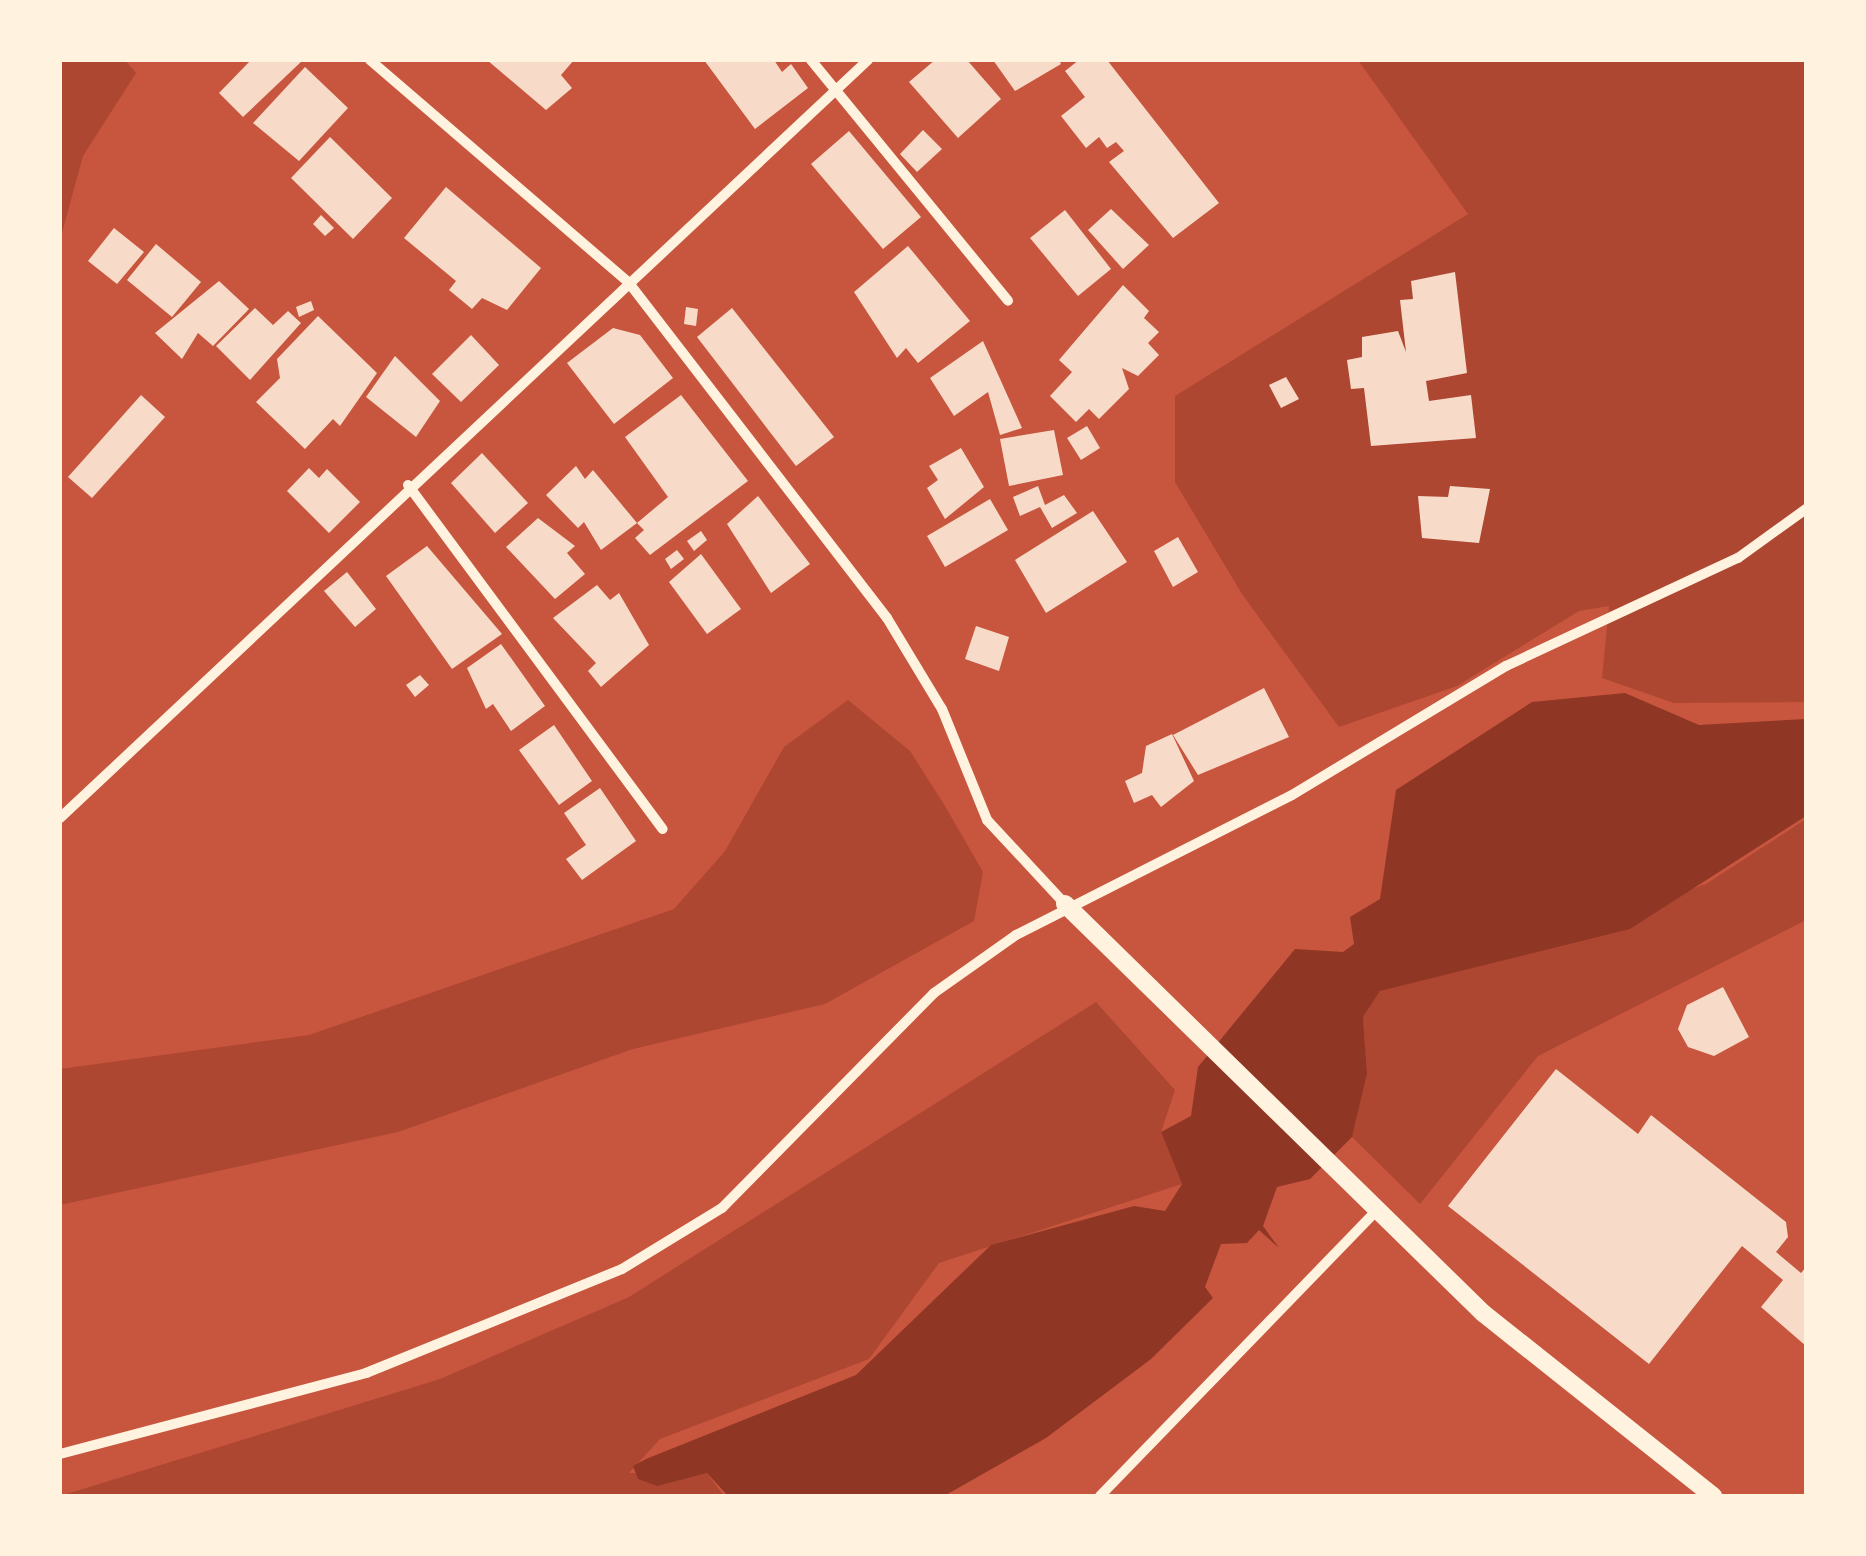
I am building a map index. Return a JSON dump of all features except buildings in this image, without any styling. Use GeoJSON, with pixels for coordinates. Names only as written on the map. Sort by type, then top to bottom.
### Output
{"type":"FeatureCollection","features":[{"type":"Feature","properties":{"kind":"street"},"geometry":{"type":"LineString","coordinates":[[370,60],[629,283],[887,618],[942,709],[987,820],[1065,904],[1368,1207],[1713,1496]]}},
{"type":"Feature","properties":{"kind":"street"},"geometry":{"type":"LineString","coordinates":[[811,60],[833,92],[1008,301]]}},
{"type":"Feature","properties":{"kind":"street"},"geometry":{"type":"LineString","coordinates":[[60,818],[408,485],[868,60]]}},
{"type":"Feature","properties":{"kind":"street"},"geometry":{"type":"LineString","coordinates":[[408,485],[663,829]]}},
{"type":"Feature","properties":{"kind":"street"},"geometry":{"type":"LineString","coordinates":[[60,1454],[366,1373],[622,1268],[722,1208],[934,993],[1065,904],[1292,796],[1506,666],[1738,558],[1806,509]]}},
{"type":"Feature","properties":{"kind":"street"},"geometry":{"type":"LineString","coordinates":[[1100,1496],[1368,1207]]}},
{"type":"Feature","properties":{"kind":"shaded area"},"geometry":{"type":"Polygon","coordinates":[[[60,60],[125,60],[136,73],[83,156],[60,240],[60,60]]]}},
{"type":"Feature","properties":{"kind":"shaded area"},"geometry":{"type":"Polygon","coordinates":[[[1358,60],[1806,60],[1806,702],[1674,703],[1602,678],[1609,606],[1579,611],[1457,686],[1339,727],[1242,594],[1175,482],[1175,396],[1468,214],[1358,60]]]}},
{"type":"Feature","properties":{"kind":"shaded area"},"geometry":{"type":"Polygon","coordinates":[[[1625,693],[1699,725],[1806,719],[1806,816],[1630,929],[1380,991],[1363,1017],[1367,1074],[1352,1137],[1310,1179],[1277,1187],[1263,1226],[1279,1248],[1259,1230],[1247,1243],[1221,1244],[1205,1287],[1213,1298],[1151,1359],[1046,1438],[944,1496],[728,1496],[707,1473],[657,1486],[638,1479],[633,1466],[646,1459],[856,1375],[991,1245],[1134,1206],[1165,1211],[1182,1184],[1161,1132],[1191,1116],[1198,1067],[1295,949],[1343,952],[1354,944],[1350,917],[1380,899],[1396,790],[1532,702],[1625,693]]]}},
{"type":"Feature","properties":{"kind":"shaded area"},"geometry":{"type":"Polygon","coordinates":[[[848,700],[910,751],[983,872],[974,921],[825,1004],[633,1049],[398,1132],[60,1205],[60,1069],[309,1035],[674,909],[725,851],[784,747],[848,700]]]}},
{"type":"Feature","properties":{"kind":"shaded area"},"geometry":{"type":"Polygon","coordinates":[[[1806,819],[1806,920],[1538,1056],[1420,1204],[1352,1137],[1367,1074],[1363,1017],[1380,991],[1706,884],[1806,819]]]}},
{"type":"Feature","properties":{"kind":"shaded area"},"geometry":{"type":"Polygon","coordinates":[[[1096,1002],[1175,1090],[1161,1132],[1182,1184],[939,1263],[869,1359],[660,1439],[629,1473],[707,1473],[724,1496],[60,1496],[440,1379],[629,1297],[1096,1002]]]}}]}
